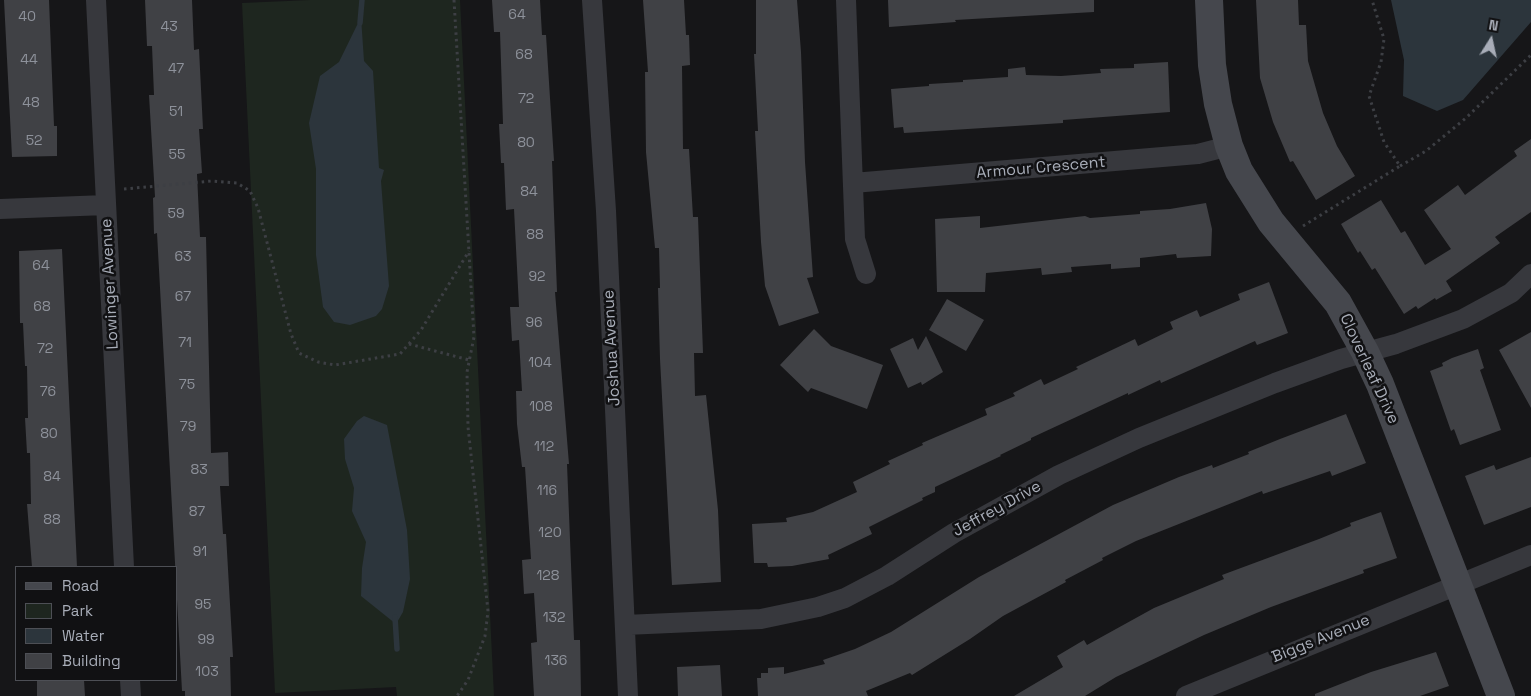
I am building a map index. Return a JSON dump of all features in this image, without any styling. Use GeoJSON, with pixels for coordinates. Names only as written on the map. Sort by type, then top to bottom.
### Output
{"type":"FeatureCollection","features":[{"type":"Feature","properties":{"kind":"street","name":"Lowinger Avenue"},"geometry":{"type":"LineString","coordinates":[[96,0],[124,566]]}},
{"type":"Feature","properties":{"kind":"street","name":"Joshua Avenue"},"geometry":{"type":"LineString","coordinates":[[592,0],[606,211],[628,696]]}},
{"type":"Feature","properties":{"kind":"street"},"geometry":{"type":"LineString","coordinates":[[846,0],[855,240],[866,274]]}},
{"type":"Feature","properties":{"kind":"street","name":"Cloverleaf Drive"},"geometry":{"type":"LineString","coordinates":[[1209,0],[1215,86],[1229,146],[1239,171],[1271,222],[1338,303],[1380,384],[1501,696]]}},
{"type":"Feature","properties":{"kind":"street","name":"Armour Crescent"},"geometry":{"type":"LineString","coordinates":[[853,183],[1198,154],[1229,146]]}},
{"type":"Feature","properties":{"kind":"street"},"geometry":{"type":"LineString","coordinates":[[0,209],[106,197]]}},
{"type":"Feature","properties":{"kind":"street","name":"Jeffrey Drive"},"geometry":{"type":"LineString","coordinates":[[624,625],[761,619],[818,607],[845,598],[887,576],[954,533],[1059,475],[1139,438],[1213,408],[1364,352],[1396,344],[1463,319],[1511,293],[1531,274]]}},
{"type":"Feature","properties":{"kind":"street","name":"Biggs Avenue"},"geometry":{"type":"LineString","coordinates":[[1186,696],[1531,555]]}},
{"type":"Feature","properties":{"kind":"street"},"geometry":{"type":"LineString","coordinates":[[130,681],[131,696]]}},
{"type":"Feature","properties":{"kind":"path"},"geometry":{"type":"LineString","coordinates":[[454,0],[474,337],[467,372],[468,428],[488,611],[484,636],[468,680],[458,696]]}},
{"type":"Feature","properties":{"kind":"path"},"geometry":{"type":"LineString","coordinates":[[1372,0],[1384,39],[1381,62],[1369,96],[1384,142],[1400,166]]}},
{"type":"Feature","properties":{"kind":"path"},"geometry":{"type":"LineString","coordinates":[[1301,227],[1426,151],[1466,118],[1531,56]]}},
{"type":"Feature","properties":{"kind":"path"},"geometry":{"type":"LineString","coordinates":[[106,197],[212,181],[237,183],[250,191],[258,208],[291,334],[299,353],[318,362],[335,365],[400,354],[421,330],[469,251]]}},
{"type":"Feature","properties":{"kind":"path"},"geometry":{"type":"LineString","coordinates":[[409,344],[469,360]]}},
{"type":"Feature","properties":{"kind":"green space"},"geometry":{"type":"Polygon","coordinates":[[[310,0],[460,0],[494,696],[397,696],[396,687],[275,693],[242,3],[310,0]]]}},
{"type":"Feature","properties":{"kind":"water"},"geometry":{"type":"Polygon","coordinates":[[[1391,0],[1531,0],[1531,22],[1463,100],[1437,111],[1403,96],[1404,60],[1391,0]]]}},
{"type":"Feature","properties":{"kind":"water"},"geometry":{"type":"Polygon","coordinates":[[[361,17],[364,61],[373,71],[379,168],[384,170],[381,181],[389,286],[382,309],[376,316],[350,325],[334,322],[323,307],[316,255],[316,169],[309,123],[320,76],[339,62],[361,17]]]}},
{"type":"Feature","properties":{"kind":"water"},"geometry":{"type":"Polygon","coordinates":[[[364,416],[387,425],[407,530],[410,579],[403,612],[396,624],[361,596],[362,568],[366,542],[352,511],[354,488],[345,459],[344,439],[357,421],[364,416]]]}},
{"type":"Feature","properties":{"kind":"building"},"geometry":{"type":"Polygon","coordinates":[[[4,0],[49,0],[54,126],[57,126],[57,156],[12,157],[4,0]]]}},
{"type":"Feature","properties":{"kind":"building"},"geometry":{"type":"Polygon","coordinates":[[[145,0],[192,0],[194,50],[199,49],[203,129],[199,129],[202,173],[197,174],[200,237],[206,237],[211,453],[228,452],[229,486],[220,486],[223,534],[226,534],[233,657],[230,657],[231,696],[185,696],[185,691],[182,691],[178,618],[178,566],[175,566],[157,233],[154,234],[153,198],[155,197],[149,95],[154,95],[152,46],[147,46],[145,0]]]}},
{"type":"Feature","properties":{"kind":"building"},"geometry":{"type":"Polygon","coordinates":[[[492,0],[540,0],[542,35],[546,35],[554,161],[552,161],[557,292],[555,292],[569,464],[567,464],[574,640],[580,640],[581,696],[534,696],[531,643],[537,642],[534,593],[524,594],[522,560],[531,559],[525,467],[522,467],[517,424],[516,391],[522,391],[519,340],[512,341],[510,307],[519,307],[514,209],[506,210],[504,163],[501,163],[499,124],[503,124],[500,32],[494,32],[492,0]]]}},
{"type":"Feature","properties":{"kind":"building"},"geometry":{"type":"Polygon","coordinates":[[[643,0],[684,0],[686,35],[689,35],[690,65],[682,66],[683,149],[689,149],[693,217],[698,217],[703,353],[694,353],[695,396],[706,395],[718,510],[721,582],[672,585],[660,359],[659,248],[655,248],[646,152],[645,72],[648,72],[643,0]]]}},
{"type":"Feature","properties":{"kind":"building"},"geometry":{"type":"Polygon","coordinates":[[[756,0],[797,0],[801,52],[805,162],[813,277],[807,278],[819,313],[779,326],[765,286],[761,242],[755,131],[758,131],[754,54],[756,54],[756,0]]]}},
{"type":"Feature","properties":{"kind":"building"},"geometry":{"type":"Polygon","coordinates":[[[888,0],[1094,0],[1094,12],[955,20],[956,22],[889,27],[888,0]]]}},
{"type":"Feature","properties":{"kind":"building"},"geometry":{"type":"Polygon","coordinates":[[[1256,0],[1298,0],[1299,25],[1306,25],[1308,61],[1323,113],[1337,146],[1355,176],[1316,200],[1293,161],[1290,162],[1273,122],[1260,78],[1256,0]]]}},
{"type":"Feature","properties":{"kind":"building"},"geometry":{"type":"Polygon","coordinates":[[[1168,62],[1170,112],[1063,120],[1063,123],[904,133],[903,127],[894,128],[891,89],[963,82],[963,80],[1008,77],[1008,69],[1025,67],[1026,75],[1061,76],[1101,73],[1100,69],[1134,68],[1134,64],[1168,62]]]}},
{"type":"Feature","properties":{"kind":"building"},"geometry":{"type":"Polygon","coordinates":[[[1531,139],[1531,212],[1495,237],[1500,243],[1446,281],[1452,291],[1436,300],[1435,298],[1418,309],[1416,306],[1404,314],[1375,268],[1372,270],[1360,251],[1358,253],[1341,224],[1381,200],[1401,233],[1405,231],[1425,265],[1451,249],[1424,210],[1458,185],[1465,195],[1517,156],[1514,151],[1531,139]]]}},
{"type":"Feature","properties":{"kind":"building"},"geometry":{"type":"Polygon","coordinates":[[[1206,203],[1212,229],[1211,256],[1177,258],[1176,254],[1140,258],[1140,267],[1111,269],[1111,264],[1071,267],[1072,272],[1042,275],[1041,268],[986,273],[985,292],[937,292],[935,219],[980,216],[980,228],[1085,216],[1090,218],[1140,214],[1140,211],[1170,209],[1206,203]]]}},
{"type":"Feature","properties":{"kind":"building"},"geometry":{"type":"Polygon","coordinates":[[[62,249],[77,566],[32,566],[27,504],[31,504],[30,453],[27,453],[25,418],[28,418],[27,366],[25,366],[23,323],[20,323],[19,251],[62,249]]]}},
{"type":"Feature","properties":{"kind":"building"},"geometry":{"type":"Polygon","coordinates":[[[1269,282],[1288,333],[1257,345],[1255,341],[1161,383],[1160,380],[1128,395],[1128,393],[1031,438],[1031,440],[1001,456],[935,487],[935,492],[869,527],[872,534],[828,555],[829,559],[792,566],[768,567],[767,563],[754,563],[752,524],[787,522],[786,518],[813,512],[857,492],[853,482],[890,464],[888,461],[923,445],[922,443],[987,415],[985,409],[1015,396],[1013,393],[1041,379],[1044,385],[1078,369],[1076,367],[1135,339],[1138,346],[1173,329],[1170,322],[1197,310],[1200,317],[1240,300],[1238,294],[1269,282]]]}},
{"type":"Feature","properties":{"kind":"building"},"geometry":{"type":"Polygon","coordinates":[[[947,299],[984,320],[966,351],[929,330],[947,299]]]}},
{"type":"Feature","properties":{"kind":"building"},"geometry":{"type":"Polygon","coordinates":[[[814,329],[831,346],[883,365],[867,409],[811,388],[808,392],[780,365],[814,329]]]}},
{"type":"Feature","properties":{"kind":"building"},"geometry":{"type":"Polygon","coordinates":[[[1531,332],[1531,408],[1499,350],[1531,332]]]}},
{"type":"Feature","properties":{"kind":"building"},"geometry":{"type":"Polygon","coordinates":[[[926,336],[943,372],[922,385],[921,382],[908,388],[890,349],[913,338],[918,350],[926,336]]]}},
{"type":"Feature","properties":{"kind":"building"},"geometry":{"type":"Polygon","coordinates":[[[1478,349],[1484,368],[1480,370],[1501,430],[1460,445],[1454,429],[1451,431],[1430,371],[1443,366],[1442,363],[1452,358],[1478,349]]]}},
{"type":"Feature","properties":{"kind":"building"},"geometry":{"type":"Polygon","coordinates":[[[1346,414],[1366,463],[1332,476],[1330,471],[1263,494],[1262,491],[1136,541],[1102,558],[1103,560],[1065,580],[1066,582],[1003,616],[912,675],[910,673],[866,691],[868,696],[758,696],[757,678],[761,678],[761,673],[768,673],[768,668],[784,667],[784,674],[825,664],[823,660],[855,649],[891,632],[979,577],[1113,505],[1179,477],[1212,465],[1213,468],[1280,439],[1346,414]]]}},
{"type":"Feature","properties":{"kind":"building"},"geometry":{"type":"Polygon","coordinates":[[[1531,457],[1531,507],[1484,525],[1465,476],[1494,465],[1496,470],[1531,457]]]}},
{"type":"Feature","properties":{"kind":"building"},"geometry":{"type":"Polygon","coordinates":[[[1381,512],[1397,558],[1363,570],[1364,573],[1271,607],[1204,635],[1116,677],[1085,696],[1014,696],[1063,667],[1057,656],[1084,640],[1087,645],[1154,608],[1224,579],[1222,575],[1319,539],[1351,526],[1350,523],[1381,512]]]}},
{"type":"Feature","properties":{"kind":"building"},"geometry":{"type":"Polygon","coordinates":[[[1436,652],[1449,686],[1420,696],[1315,696],[1315,694],[1371,672],[1436,652]]]}},
{"type":"Feature","properties":{"kind":"building"},"geometry":{"type":"Polygon","coordinates":[[[720,665],[722,696],[678,696],[677,667],[720,665]]]}},
{"type":"Feature","properties":{"kind":"building"},"geometry":{"type":"Polygon","coordinates":[[[37,681],[84,681],[85,696],[37,696],[37,681]]]}},
{"type":"Feature","properties":{"kind":"waterway"},"geometry":{"type":"LineString","coordinates":[[360,23],[362,0]]}},
{"type":"Feature","properties":{"kind":"waterway"},"geometry":{"type":"LineString","coordinates":[[395,617],[397,649]]}}]}
